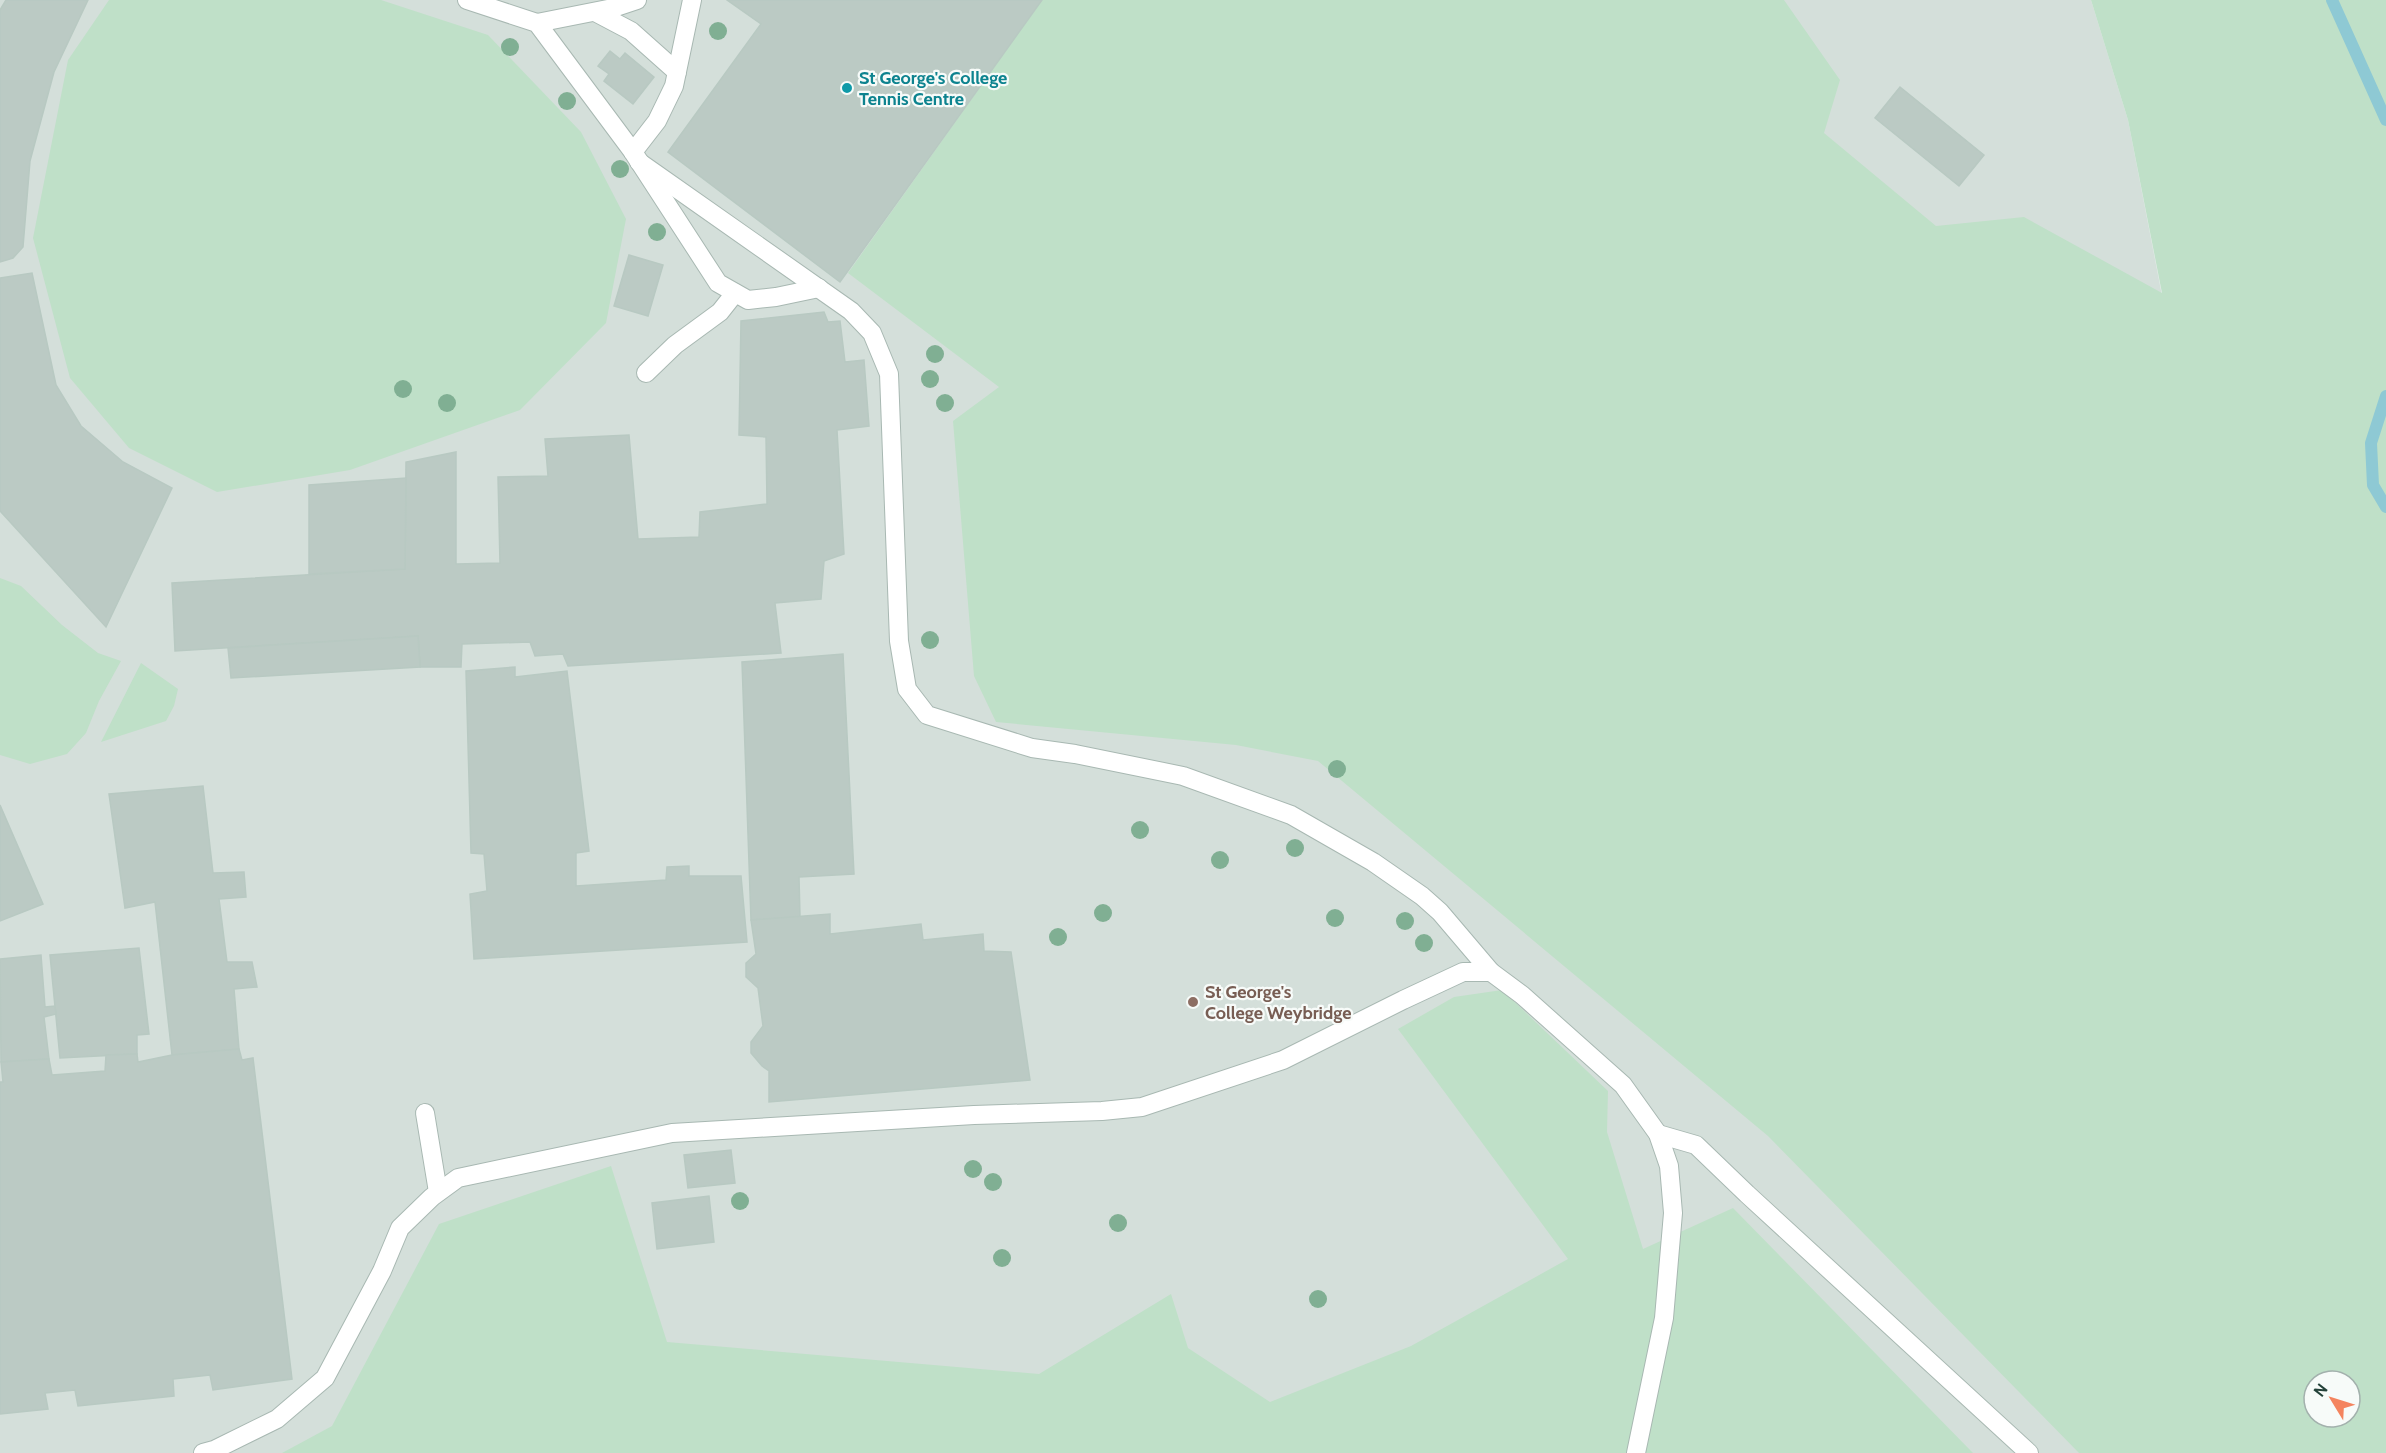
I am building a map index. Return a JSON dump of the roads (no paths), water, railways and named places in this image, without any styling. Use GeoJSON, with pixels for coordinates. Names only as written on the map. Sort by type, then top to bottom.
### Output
{"type":"FeatureCollection","features":[{"type":"Feature","properties":{"kind":"lane"},"geometry":{"type":"LineString","coordinates":[[467,0],[537,23],[595,12],[637,0]]}},
{"type":"Feature","properties":{"kind":"lane"},"geometry":{"type":"LineString","coordinates":[[636,157],[657,122],[674,86],[692,0]]}},
{"type":"Feature","properties":{"kind":"lane"},"geometry":{"type":"LineString","coordinates":[[595,12],[630,31],[676,72]]}},
{"type":"Feature","properties":{"kind":"lane"},"geometry":{"type":"LineString","coordinates":[[537,23],[636,157],[718,284],[748,300],[819,288]]}},
{"type":"Feature","properties":{"kind":"lane"},"geometry":{"type":"LineString","coordinates":[[636,157],[851,310],[872,333],[890,374],[898,641],[907,689],[927,715],[1032,748],[1075,754],[1184,776],[1291,815],[1373,862],[1422,896],[1440,912],[1491,972],[1522,995],[1623,1085],[1658,1134],[1669,1166],[1673,1213],[1664,1318],[1636,1453]]}},
{"type":"Feature","properties":{"kind":"lane"},"geometry":{"type":"LineString","coordinates":[[646,373],[675,345],[720,312],[735,293]]}},
{"type":"Feature","properties":{"kind":"lane"},"geometry":{"type":"LineString","coordinates":[[203,1453],[214,1450],[277,1419],[325,1378],[382,1270],[400,1228],[438,1192],[458,1178],[672,1133],[1142,1107],[1283,1060],[1403,999],[1463,972],[1491,972]]}},
{"type":"Feature","properties":{"kind":"lane"},"geometry":{"type":"LineString","coordinates":[[425,1113],[438,1192]]}},
{"type":"Feature","properties":{"kind":"lane"},"geometry":{"type":"LineString","coordinates":[[1658,1134],[1696,1145],[2029,1453]]}},
{"type":"Feature","properties":{"kind":"waterway"},"geometry":{"type":"LineString","coordinates":[[2332,0],[2386,120]]}},
{"type":"Feature","properties":{"kind":"waterway"},"geometry":{"type":"LineString","coordinates":[[2386,396],[2371,443],[2373,485],[2386,507]]}},
{"type":"Feature","properties":{"kind":"place","name":"St George's College Tennis Centre"},"geometry":{"type":"Point","coordinates":[847,88]}},
{"type":"Feature","properties":{"kind":"place","name":"St George's College Weybridge"},"geometry":{"type":"Point","coordinates":[1193,1002]}}]}
